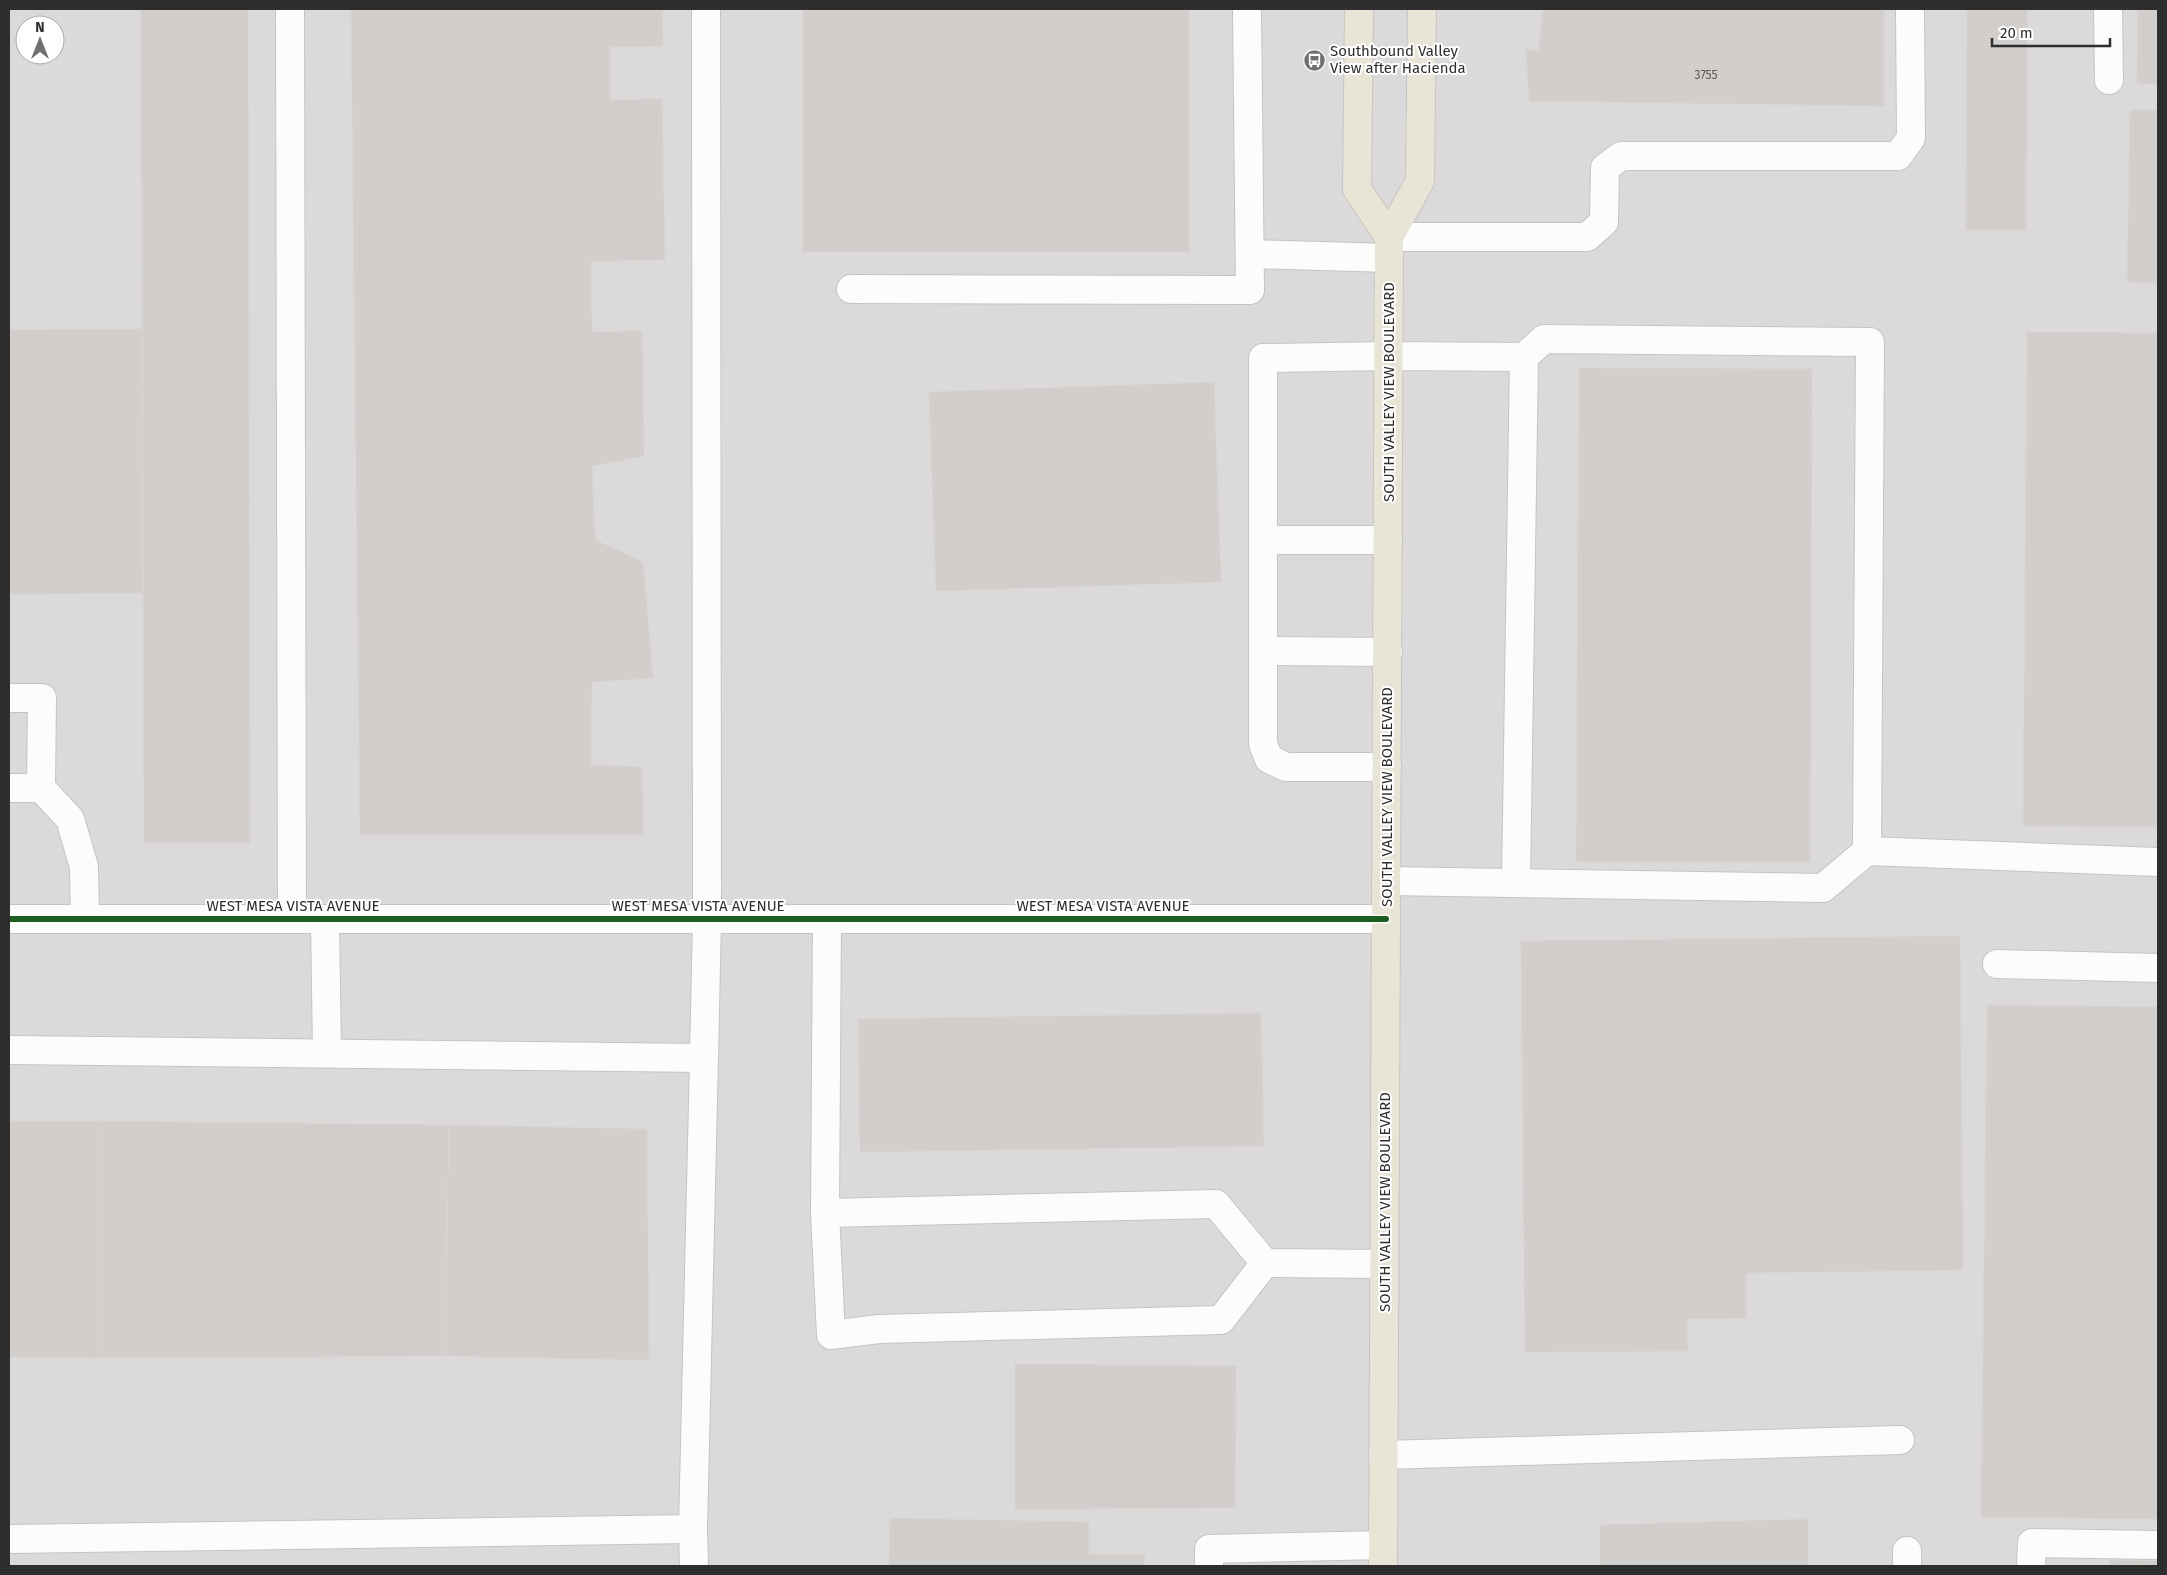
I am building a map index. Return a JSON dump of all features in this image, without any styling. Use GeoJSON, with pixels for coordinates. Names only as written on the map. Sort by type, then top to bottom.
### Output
{"type":"FeatureCollection","features":[{"type":"Feature","properties":{"kind":"main road"},"geometry":{"type":"LineString","coordinates":[[1359,9],[1357,189],[1390,248]]}},
{"type":"Feature","properties":{"kind":"main road","name":"SOUTH VALLEY VIEW BOULEVARD"},"geometry":{"type":"LineString","coordinates":[[1383,1556],[1390,248],[1420,181],[1422,9]]}},
{"type":"Feature","properties":{"kind":"street"},"geometry":{"type":"LineString","coordinates":[[290,9],[292,918]]}},
{"type":"Feature","properties":{"kind":"street"},"geometry":{"type":"LineString","coordinates":[[694,1566],[693,1529],[707,918],[706,9]]}},
{"type":"Feature","properties":{"kind":"street"},"geometry":{"type":"LineString","coordinates":[[851,289],[1250,290],[1247,9]]}},
{"type":"Feature","properties":{"kind":"street"},"geometry":{"type":"LineString","coordinates":[[1250,254],[1587,236],[1604,222],[1605,168],[1621,156],[1898,156],[1911,138],[1910,9]]}},
{"type":"Feature","properties":{"kind":"street"},"geometry":{"type":"LineString","coordinates":[[2108,9],[2109,80]]}},
{"type":"Feature","properties":{"kind":"street"},"geometry":{"type":"LineString","coordinates":[[1387,767],[1286,767],[1269,760],[1262,744],[1262,358],[1389,356],[1524,357],[1544,339],[1870,342],[1867,851]]}},
{"type":"Feature","properties":{"kind":"street"},"geometry":{"type":"LineString","coordinates":[[1516,882],[1524,357]]}},
{"type":"Feature","properties":{"kind":"street"},"geometry":{"type":"LineString","coordinates":[[1262,540],[1388,540]]}},
{"type":"Feature","properties":{"kind":"street"},"geometry":{"type":"LineString","coordinates":[[1262,651],[1388,652]]}},
{"type":"Feature","properties":{"kind":"street"},"geometry":{"type":"LineString","coordinates":[[9,698],[42,698],[41,788],[70,819],[84,867],[85,918]]}},
{"type":"Feature","properties":{"kind":"street"},"geometry":{"type":"LineString","coordinates":[[9,788],[41,788]]}},
{"type":"Feature","properties":{"kind":"street"},"geometry":{"type":"LineString","coordinates":[[1386,880],[1823,888],[1867,851],[2158,862]]}},
{"type":"Feature","properties":{"kind":"street","name":"WEST MESA VISTA AVENUE"},"geometry":{"type":"LineString","coordinates":[[9,918],[1386,919]]}},
{"type":"Feature","properties":{"kind":"street"},"geometry":{"type":"LineString","coordinates":[[325,918],[327,1053]]}},
{"type":"Feature","properties":{"kind":"street"},"geometry":{"type":"LineString","coordinates":[[827,918],[825,1213],[831,1335],[880,1329],[1220,1320],[1265,1264]]}},
{"type":"Feature","properties":{"kind":"street"},"geometry":{"type":"LineString","coordinates":[[1997,964],[2158,968]]}},
{"type":"Feature","properties":{"kind":"street"},"geometry":{"type":"LineString","coordinates":[[9,1050],[704,1058]]}},
{"type":"Feature","properties":{"kind":"street"},"geometry":{"type":"LineString","coordinates":[[825,1213],[1216,1204],[1265,1264]]}},
{"type":"Feature","properties":{"kind":"street"},"geometry":{"type":"LineString","coordinates":[[1265,1264],[1384,1264]]}},
{"type":"Feature","properties":{"kind":"street"},"geometry":{"type":"LineString","coordinates":[[1383,1455],[1900,1440]]}},
{"type":"Feature","properties":{"kind":"street"},"geometry":{"type":"LineString","coordinates":[[9,1540],[693,1529]]}},
{"type":"Feature","properties":{"kind":"street"},"geometry":{"type":"LineString","coordinates":[[2031,1566],[2032,1543],[2158,1546]]}},
{"type":"Feature","properties":{"kind":"street"},"geometry":{"type":"LineString","coordinates":[[1210,1566],[1209,1549],[1383,1556]]}},
{"type":"Feature","properties":{"kind":"shaded area"},"geometry":{"type":"Polygon","coordinates":[[[9,9],[2158,9],[2158,1566],[9,1566],[9,9]]]}},
{"type":"Feature","properties":{"kind":"building"},"geometry":{"type":"Polygon","coordinates":[[[141,9],[248,9],[250,843],[144,843],[141,9]]]}},
{"type":"Feature","properties":{"kind":"building"},"geometry":{"type":"Polygon","coordinates":[[[351,9],[662,9],[663,46],[610,47],[610,100],[662,99],[665,260],[591,261],[592,332],[642,331],[644,456],[592,466],[595,540],[643,562],[653,678],[592,682],[591,765],[642,767],[643,835],[360,835],[351,9]]]}},
{"type":"Feature","properties":{"kind":"building"},"geometry":{"type":"Polygon","coordinates":[[[803,9],[1189,9],[1189,252],[803,252],[803,9]]]}},
{"type":"Feature","properties":{"kind":"building"},"geometry":{"type":"Polygon","coordinates":[[[1543,9],[1884,9],[1884,106],[1529,101],[1526,50],[1539,50],[1543,9]]]}},
{"type":"Feature","properties":{"kind":"building"},"geometry":{"type":"Polygon","coordinates":[[[1967,9],[2027,9],[2026,230],[1966,230],[1967,9]]]}},
{"type":"Feature","properties":{"kind":"building"},"geometry":{"type":"Polygon","coordinates":[[[2138,9],[2158,9],[2158,84],[2137,83],[2138,9]]]}},
{"type":"Feature","properties":{"kind":"building"},"geometry":{"type":"Polygon","coordinates":[[[2130,110],[2158,110],[2158,283],[2127,282],[2130,110]]]}},
{"type":"Feature","properties":{"kind":"building"},"geometry":{"type":"Polygon","coordinates":[[[142,329],[143,593],[9,594],[9,330],[142,329]]]}},
{"type":"Feature","properties":{"kind":"building"},"geometry":{"type":"Polygon","coordinates":[[[2027,332],[2158,333],[2158,827],[2023,826],[2027,332]]]}},
{"type":"Feature","properties":{"kind":"building"},"geometry":{"type":"Polygon","coordinates":[[[1579,368],[1812,369],[1810,862],[1576,862],[1579,368]]]}},
{"type":"Feature","properties":{"kind":"building"},"geometry":{"type":"Polygon","coordinates":[[[1214,382],[1221,582],[936,591],[929,392],[1214,382]]]}},
{"type":"Feature","properties":{"kind":"building"},"geometry":{"type":"Polygon","coordinates":[[[1960,936],[1963,1270],[1746,1273],[1746,1318],[1687,1319],[1688,1351],[1525,1352],[1521,941],[1960,936]]]}},
{"type":"Feature","properties":{"kind":"building"},"geometry":{"type":"Polygon","coordinates":[[[1987,1005],[2158,1007],[2158,1519],[1981,1517],[1987,1005]]]}},
{"type":"Feature","properties":{"kind":"building"},"geometry":{"type":"Polygon","coordinates":[[[1261,1013],[1264,1146],[860,1152],[858,1019],[1261,1013]]]}},
{"type":"Feature","properties":{"kind":"building"},"geometry":{"type":"Polygon","coordinates":[[[9,1121],[98,1121],[99,1358],[9,1357],[9,1121]]]}},
{"type":"Feature","properties":{"kind":"building"},"geometry":{"type":"Polygon","coordinates":[[[98,1121],[449,1125],[445,1356],[99,1358],[98,1121]]]}},
{"type":"Feature","properties":{"kind":"building"},"geometry":{"type":"Polygon","coordinates":[[[449,1125],[647,1129],[649,1360],[445,1356],[449,1125]]]}},
{"type":"Feature","properties":{"kind":"building"},"geometry":{"type":"Polygon","coordinates":[[[1015,1364],[1236,1366],[1235,1508],[1015,1509],[1015,1364]]]}},
{"type":"Feature","properties":{"kind":"building"},"geometry":{"type":"Polygon","coordinates":[[[890,1518],[1089,1522],[1089,1554],[1145,1555],[1144,1566],[889,1566],[890,1518]]]}},
{"type":"Feature","properties":{"kind":"building"},"geometry":{"type":"Polygon","coordinates":[[[1808,1519],[1808,1566],[1600,1566],[1600,1525],[1808,1519]]]}},
{"type":"Feature","properties":{"kind":"building"},"geometry":{"type":"Polygon","coordinates":[[[2109,1560],[2158,1561],[2158,1566],[2109,1566],[2109,1560]]]}},
{"type":"Feature","properties":{"kind":"cycle path"},"geometry":{"type":"LineString","coordinates":[[9,919],[1386,919]]}},
{"type":"Feature","properties":{"kind":"place","name":"Southbound Valley View after Hacienda"},"geometry":{"type":"Point","coordinates":[1314,60]}}]}
